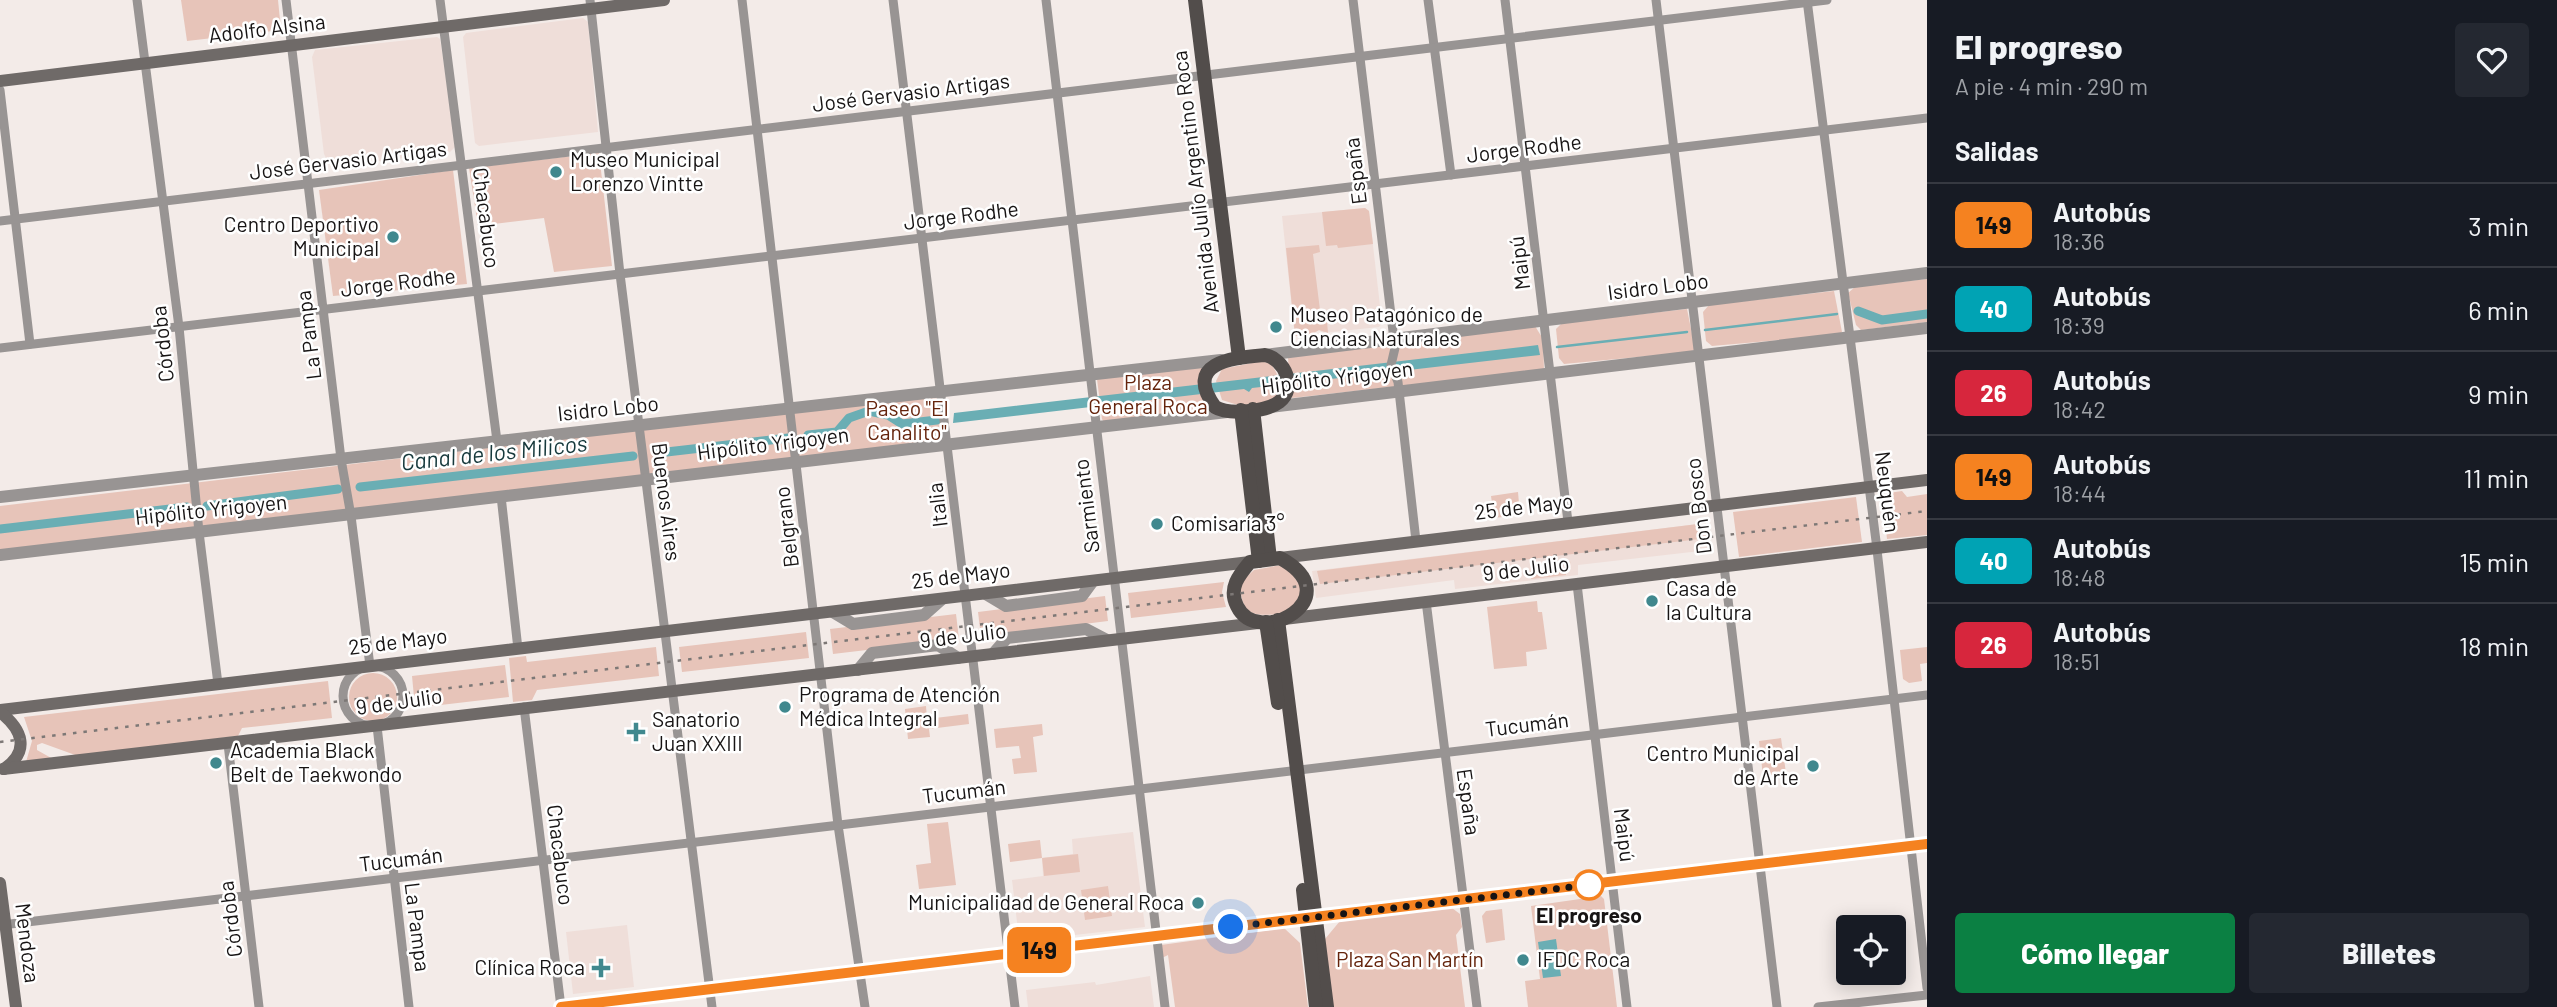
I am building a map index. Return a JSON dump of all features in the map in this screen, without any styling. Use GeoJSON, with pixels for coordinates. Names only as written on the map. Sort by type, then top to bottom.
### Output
{"type":"FeatureCollection","features":[{"type":"Feature","properties":{"kind":"main road","name":"Adolfo Alsina"},"geometry":{"type":"LineString","coordinates":[[0,80],[443,27],[590,4],[664,0]]}},
{"type":"Feature","properties":{"kind":"main road","name":"Avenida Julio Argentino Roca"},"geometry":{"type":"LineString","coordinates":[[1195,0],[1208,75],[1243,358]]}},
{"type":"Feature","properties":{"kind":"main road","name":"Avenida Julio Argentino Roca"},"geometry":{"type":"LineString","coordinates":[[1203,0],[1208,75]]}},
{"type":"Feature","properties":{"kind":"main road"},"geometry":{"type":"LineString","coordinates":[[1265,560],[1240,410],[1215,407],[1206,389],[1209,372],[1221,360],[1265,355],[1279,362],[1287,381],[1282,400],[1270,407]]}},
{"type":"Feature","properties":{"kind":"main road","name":"Hipólito Yrigoyen"},"geometry":{"type":"LineString","coordinates":[[1240,410],[1270,407]]}},
{"type":"Feature","properties":{"kind":"main road","name":"25 de Mayo"},"geometry":{"type":"LineString","coordinates":[[0,711],[1927,480]]}},
{"type":"Feature","properties":{"kind":"main road","name":"9 de Julio"},"geometry":{"type":"LineString","coordinates":[[1,770],[1927,542]]}},
{"type":"Feature","properties":{"kind":"main road"},"geometry":{"type":"LineString","coordinates":[[1265,560],[1299,570],[1307,586],[1303,605],[1271,621],[1241,612],[1234,595],[1237,578],[1265,560]]}},
{"type":"Feature","properties":{"kind":"main road"},"geometry":{"type":"LineString","coordinates":[[1271,621],[1311,918],[1317,1007]]}},
{"type":"Feature","properties":{"kind":"main road"},"geometry":{"type":"LineString","coordinates":[[0,711],[15,725],[22,740],[20,753],[1,770]]}},
{"type":"Feature","properties":{"kind":"main road","name":"Mendoza"},"geometry":{"type":"LineString","coordinates":[[0,883],[3,925],[16,1007]]}},
{"type":"Feature","properties":{"kind":"main road"},"geometry":{"type":"LineString","coordinates":[[1311,918],[1327,1007]]}},
{"type":"Feature","properties":{"kind":"street","name":"Córdoba"},"geometry":{"type":"LineString","coordinates":[[137,0],[179,327],[199,532],[218,684]]}},
{"type":"Feature","properties":{"kind":"street","name":"La Pampa"},"geometry":{"type":"LineString","coordinates":[[286,0],[341,459],[352,516],[370,666]]}},
{"type":"Feature","properties":{"kind":"street","name":"Chacabuco"},"geometry":{"type":"LineString","coordinates":[[440,0],[497,441]]}},
{"type":"Feature","properties":{"kind":"street","name":"Belgrano"},"geometry":{"type":"LineString","coordinates":[[743,0],[838,825],[851,931],[861,971],[865,1007]]}},
{"type":"Feature","properties":{"kind":"street","name":"Italia"},"geometry":{"type":"LineString","coordinates":[[893,0],[924,238],[1015,1007]]}},
{"type":"Feature","properties":{"kind":"street","name":"Sarmiento"},"geometry":{"type":"LineString","coordinates":[[1045,0],[1165,1007]]}},
{"type":"Feature","properties":{"kind":"street","name":"España"},"geometry":{"type":"LineString","coordinates":[[1353,0],[1394,339],[1391,365],[1399,391]]}},
{"type":"Feature","properties":{"kind":"street"},"geometry":{"type":"LineString","coordinates":[[1428,0],[1451,175]]}},
{"type":"Feature","properties":{"kind":"street","name":"Maipú"},"geometry":{"type":"LineString","coordinates":[[1505,0],[1568,522]]}},
{"type":"Feature","properties":{"kind":"street","name":"Don Bosco"},"geometry":{"type":"LineString","coordinates":[[1656,0],[1777,1007]]}},
{"type":"Feature","properties":{"kind":"street","name":"José Gervasio Artigas"},"geometry":{"type":"LineString","coordinates":[[0,221],[1827,0]]}},
{"type":"Feature","properties":{"kind":"street","name":"Neuquén"},"geometry":{"type":"LineString","coordinates":[[1807,1],[1869,487],[1927,988]]}},
{"type":"Feature","properties":{"kind":"street","name":"Buenos Aires"},"geometry":{"type":"LineString","coordinates":[[590,4],[620,274],[712,1007]]}},
{"type":"Feature","properties":{"kind":"street"},"geometry":{"type":"LineString","coordinates":[[0,90],[30,345]]}},
{"type":"Feature","properties":{"kind":"street","name":"Jorge Rodhe"},"geometry":{"type":"LineString","coordinates":[[0,348],[1927,118]]}},
{"type":"Feature","properties":{"kind":"street","name":"Isidro Lobo"},"geometry":{"type":"LineString","coordinates":[[1265,355],[1927,273]]}},
{"type":"Feature","properties":{"kind":"street","name":"Hipólito Yrigoyen"},"geometry":{"type":"LineString","coordinates":[[1270,407],[1927,328]]}},
{"type":"Feature","properties":{"kind":"street","name":"Isidro Lobo"},"geometry":{"type":"LineString","coordinates":[[0,497],[1221,360]]}},
{"type":"Feature","properties":{"kind":"street"},"geometry":{"type":"LineString","coordinates":[[1399,391],[1416,541]]}},
{"type":"Feature","properties":{"kind":"street","name":"Hipólito Yrigoyen"},"geometry":{"type":"LineString","coordinates":[[0,555],[352,516],[501,496],[1240,410]]}},
{"type":"Feature","properties":{"kind":"street"},"geometry":{"type":"LineString","coordinates":[[501,496],[518,649]]}},
{"type":"Feature","properties":{"kind":"street","name":"Maipú"},"geometry":{"type":"LineString","coordinates":[[1577,584],[1627,1007]]}},
{"type":"Feature","properties":{"kind":"street","name":"España"},"geometry":{"type":"LineString","coordinates":[[1426,601],[1477,1007]]}},
{"type":"Feature","properties":{"kind":"street"},"geometry":{"type":"LineString","coordinates":[[370,666],[384,668],[395,675],[404,693],[402,707],[395,718],[377,726],[358,722],[348,713],[343,701],[349,678],[370,666]]}},
{"type":"Feature","properties":{"kind":"street","name":"Tucumán"},"geometry":{"type":"LineString","coordinates":[[3,925],[1927,695]]}},
{"type":"Feature","properties":{"kind":"street","name":"Chacabuco"},"geometry":{"type":"LineString","coordinates":[[524,707],[561,1007]]}},
{"type":"Feature","properties":{"kind":"street","name":"La Pampa"},"geometry":{"type":"LineString","coordinates":[[377,726],[409,1007]]}},
{"type":"Feature","properties":{"kind":"street","name":"Córdoba"},"geometry":{"type":"LineString","coordinates":[[228,744],[259,1007]]}},
{"type":"Feature","properties":{"kind":"street"},"geometry":{"type":"LineString","coordinates":[[561,1007],[1927,844]]}},
{"type":"Feature","properties":{"kind":"street"},"geometry":{"type":"LineString","coordinates":[[1818,1007],[1927,995]]}},
{"type":"Feature","properties":{"kind":"shaded area"},"geometry":{"type":"Polygon","coordinates":[[[583,18],[588,22],[598,132],[479,146],[475,143],[463,37],[466,33],[583,18]]]}},
{"type":"Feature","properties":{"kind":"shaded area"},"geometry":{"type":"Polygon","coordinates":[[[437,37],[440,39],[455,147],[450,152],[331,167],[324,154],[312,57],[315,50],[437,37]]]}},
{"type":"Feature","properties":{"kind":"shaded area"},"geometry":{"type":"Polygon","coordinates":[[[1365,208],[1369,211],[1382,323],[1379,327],[1323,333],[1319,330],[1312,334],[1295,336],[1282,216],[1365,208]]]}},
{"type":"Feature","properties":{"kind":"shaded area"},"geometry":{"type":"Polygon","coordinates":[[[1706,523],[1709,550],[1578,565],[1578,575],[1455,589],[1454,580],[1316,598],[1312,571],[1706,523]]]}},
{"type":"Feature","properties":{"kind":"shaded area"},"geometry":{"type":"Polygon","coordinates":[[[1133,832],[1145,927],[1022,941],[1019,939],[1012,880],[1043,876],[1042,858],[1073,854],[1072,839],[1133,832]]]}},
{"type":"Feature","properties":{"kind":"shaded area","name":"Clínica Roca"},"geometry":{"type":"Polygon","coordinates":[[[627,925],[634,987],[573,994],[566,932],[627,925]]]}},
{"type":"Feature","properties":{"kind":"shaded area"},"geometry":{"type":"Polygon","coordinates":[[[1150,976],[1154,1007],[1028,1007],[1026,990],[1095,982],[1096,985],[1150,976]]]}},
{"type":"Feature","properties":{"kind":"green space"},"geometry":{"type":"Polygon","coordinates":[[[181,0],[278,0],[281,30],[187,41],[181,0]]]}},
{"type":"Feature","properties":{"kind":"green space"},"geometry":{"type":"Polygon","coordinates":[[[599,153],[612,266],[554,272],[544,218],[478,226],[469,168],[599,153]]]}},
{"type":"Feature","properties":{"kind":"green space","name":"Centro Deportivo Municipal"},"geometry":{"type":"Polygon","coordinates":[[[453,170],[467,284],[333,296],[319,190],[453,170]]]}},
{"type":"Feature","properties":{"kind":"green space"},"geometry":{"type":"Polygon","coordinates":[[[1365,208],[1369,211],[1373,244],[1338,248],[1337,245],[1326,246],[1322,212],[1365,208]]]}},
{"type":"Feature","properties":{"kind":"green space"},"geometry":{"type":"Polygon","coordinates":[[[1319,245],[1320,252],[1313,254],[1320,310],[1326,310],[1328,333],[1319,330],[1312,334],[1295,336],[1286,248],[1319,245]]]}},
{"type":"Feature","properties":{"kind":"green space"},"geometry":{"type":"Polygon","coordinates":[[[1927,279],[1927,322],[1861,330],[1856,325],[1848,293],[1855,287],[1927,279]]]}},
{"type":"Feature","properties":{"kind":"green space"},"geometry":{"type":"Polygon","coordinates":[[[1834,291],[1842,332],[1838,335],[1712,346],[1706,341],[1703,312],[1709,305],[1834,291]]]}},
{"type":"Feature","properties":{"kind":"green space"},"geometry":{"type":"Polygon","coordinates":[[[1687,309],[1695,349],[1691,352],[1564,364],[1559,358],[1556,329],[1562,323],[1687,309]]]}},
{"type":"Feature","properties":{"kind":"green space"},"geometry":{"type":"Polygon","coordinates":[[[1535,326],[1543,339],[1544,370],[1292,398],[1290,393],[1288,357],[1535,326]]]}},
{"type":"Feature","properties":{"kind":"green space"},"geometry":{"type":"Polygon","coordinates":[[[1262,361],[1271,364],[1278,378],[1278,392],[1272,401],[1241,406],[1222,400],[1216,381],[1222,369],[1262,361]]]}},
{"type":"Feature","properties":{"kind":"green space","name":"Plaza General Roca"},"geometry":{"type":"Polygon","coordinates":[[[1207,365],[1212,408],[1104,422],[1102,419],[1097,379],[1207,365]]]}},
{"type":"Feature","properties":{"kind":"green space","name":"Paseo \"El Canalito\""},"geometry":{"type":"Polygon","coordinates":[[[942,394],[944,441],[0,551],[0,506],[942,394]]]}},
{"type":"Feature","properties":{"kind":"green space"},"geometry":{"type":"Polygon","coordinates":[[[1902,491],[1907,497],[1927,494],[1927,535],[1887,539],[1882,494],[1902,491]]]}},
{"type":"Feature","properties":{"kind":"green space"},"geometry":{"type":"Polygon","coordinates":[[[1518,492],[1520,515],[1494,518],[1491,496],[1518,492]]]}},
{"type":"Feature","properties":{"kind":"green space"},"geometry":{"type":"Polygon","coordinates":[[[1856,497],[1862,542],[1739,557],[1733,512],[1856,497]]]}},
{"type":"Feature","properties":{"kind":"green space"},"geometry":{"type":"Polygon","coordinates":[[[1706,523],[1708,538],[1320,584],[1317,571],[1706,523]]]}},
{"type":"Feature","properties":{"kind":"green space"},"geometry":{"type":"Polygon","coordinates":[[[1570,561],[1571,568],[1565,569],[1566,575],[1531,579],[1530,565],[1570,561]]]}},
{"type":"Feature","properties":{"kind":"green space"},"geometry":{"type":"Polygon","coordinates":[[[1281,565],[1288,567],[1303,591],[1288,613],[1260,615],[1248,610],[1241,595],[1240,583],[1254,570],[1281,565]]]}},
{"type":"Feature","properties":{"kind":"green space"},"geometry":{"type":"Polygon","coordinates":[[[1224,582],[1222,592],[1226,607],[1131,618],[1128,593],[1224,582]]]}},
{"type":"Feature","properties":{"kind":"green space"},"geometry":{"type":"Polygon","coordinates":[[[1105,596],[1108,621],[981,637],[978,612],[1105,596]]]}},
{"type":"Feature","properties":{"kind":"green space"},"geometry":{"type":"Polygon","coordinates":[[[1537,601],[1538,612],[1542,612],[1547,649],[1526,652],[1527,666],[1494,669],[1487,607],[1537,601]]]}},
{"type":"Feature","properties":{"kind":"green space"},"geometry":{"type":"Polygon","coordinates":[[[956,614],[959,639],[833,654],[830,629],[956,614]]]}},
{"type":"Feature","properties":{"kind":"green space"},"geometry":{"type":"Polygon","coordinates":[[[806,632],[809,658],[682,672],[679,647],[806,632]]]}},
{"type":"Feature","properties":{"kind":"green space"},"geometry":{"type":"Polygon","coordinates":[[[656,647],[659,676],[537,690],[532,700],[513,702],[509,658],[526,656],[527,662],[656,647]]]}},
{"type":"Feature","properties":{"kind":"green space"},"geometry":{"type":"Polygon","coordinates":[[[1927,647],[1927,663],[1920,664],[1922,681],[1909,683],[1903,679],[1900,650],[1927,647]]]}},
{"type":"Feature","properties":{"kind":"green space"},"geometry":{"type":"Polygon","coordinates":[[[505,665],[509,697],[415,708],[412,676],[505,665]]]}},
{"type":"Feature","properties":{"kind":"green space"},"geometry":{"type":"Polygon","coordinates":[[[373,673],[390,680],[397,697],[390,714],[373,721],[356,714],[349,697],[356,680],[373,673]]]}},
{"type":"Feature","properties":{"kind":"green space"},"geometry":{"type":"Polygon","coordinates":[[[328,681],[332,718],[242,728],[238,736],[78,756],[42,743],[37,745],[37,750],[53,759],[26,762],[32,741],[24,717],[328,681]]]}},
{"type":"Feature","properties":{"kind":"green space"},"geometry":{"type":"Polygon","coordinates":[[[926,706],[927,719],[968,714],[969,724],[929,729],[930,737],[908,739],[905,709],[926,706]]]}},
{"type":"Feature","properties":{"kind":"green space"},"geometry":{"type":"Polygon","coordinates":[[[1042,724],[1043,735],[1033,737],[1037,772],[1014,774],[1012,759],[1021,758],[1019,746],[996,748],[994,729],[1042,724]]]}},
{"type":"Feature","properties":{"kind":"green space"},"geometry":{"type":"Polygon","coordinates":[[[1781,738],[1786,773],[1763,776],[1759,741],[1781,738]]]}},
{"type":"Feature","properties":{"kind":"green space"},"geometry":{"type":"Polygon","coordinates":[[[948,822],[956,885],[919,889],[916,865],[931,863],[927,824],[948,822]]]}},
{"type":"Feature","properties":{"kind":"green space"},"geometry":{"type":"Polygon","coordinates":[[[1040,840],[1042,858],[1010,862],[1008,844],[1040,840]]]}},
{"type":"Feature","properties":{"kind":"green space"},"geometry":{"type":"Polygon","coordinates":[[[1078,854],[1080,872],[1044,876],[1042,858],[1078,854]]]}},
{"type":"Feature","properties":{"kind":"green space"},"geometry":{"type":"Polygon","coordinates":[[[1108,886],[1112,916],[1085,920],[1081,890],[1108,886]]]}},
{"type":"Feature","properties":{"kind":"green space"},"geometry":{"type":"Polygon","coordinates":[[[1601,896],[1604,899],[1617,1007],[1528,1007],[1525,981],[1540,979],[1531,906],[1601,896]]]}},
{"type":"Feature","properties":{"kind":"green space","name":"Plaza San Martín"},"geometry":{"type":"Polygon","coordinates":[[[1452,908],[1460,914],[1462,927],[1456,935],[1465,1007],[1332,1007],[1325,939],[1340,921],[1452,908]]]}},
{"type":"Feature","properties":{"kind":"green space"},"geometry":{"type":"Polygon","coordinates":[[[1502,909],[1505,940],[1486,943],[1482,916],[1486,911],[1502,909]]]}},
{"type":"Feature","properties":{"kind":"green space"},"geometry":{"type":"Polygon","coordinates":[[[1284,928],[1300,943],[1308,1007],[1175,1007],[1168,955],[1162,958],[1161,945],[1284,928]]]}},
{"type":"Feature","properties":{"kind":"water"},"geometry":{"type":"Polygon","coordinates":[[[1538,345],[1540,355],[1252,388],[1249,392],[1244,389],[953,423],[954,413],[1538,345]]]}},
{"type":"Feature","properties":{"kind":"water"},"geometry":{"type":"Polygon","coordinates":[[[1556,939],[1561,976],[1543,978],[1538,942],[1556,939]]]}},
{"type":"Feature","properties":{"kind":"waterway","name":"Canal de los Milicos"},"geometry":{"type":"LineString","coordinates":[[1858,311],[1882,320],[1927,314]]}},
{"type":"Feature","properties":{"kind":"waterway","name":"Canal de los Milicos"},"geometry":{"type":"LineString","coordinates":[[1705,330],[1837,314]]}},
{"type":"Feature","properties":{"kind":"waterway","name":"Canal de los Milicos"},"geometry":{"type":"LineString","coordinates":[[1557,347],[1687,332]]}},
{"type":"Feature","properties":{"kind":"waterway","name":"Canal de los Milicos"},"geometry":{"type":"LineString","coordinates":[[808,435],[837,432],[849,418],[869,411],[888,415],[902,424],[937,420]]}},
{"type":"Feature","properties":{"kind":"waterway","name":"Canal de los Milicos"},"geometry":{"type":"LineString","coordinates":[[658,453],[788,438]]}},
{"type":"Feature","properties":{"kind":"waterway","name":"Canal de los Milicos"},"geometry":{"type":"LineString","coordinates":[[360,487],[633,456]]}},
{"type":"Feature","properties":{"kind":"waterway","name":"Canal de los Milicos"},"geometry":{"type":"LineString","coordinates":[[207,506],[338,489]]}},
{"type":"Feature","properties":{"kind":"waterway","name":"Canal de los Milicos"},"geometry":{"type":"LineString","coordinates":[[0,529],[187,507]]}},
{"type":"Feature","properties":{"kind":"railway"},"geometry":{"type":"LineString","coordinates":[[0,742],[1927,511]]}},
{"type":"Feature","properties":{"kind":"bus line","name":"149"},"geometry":{"type":"LineString","coordinates":[[561,1007],[1927,844]]}},
{"type":"Feature","properties":{"kind":"place","name":"Museo Municipal Lorenzo Vintte"},"geometry":{"type":"Point","coordinates":[556,172]}},
{"type":"Feature","properties":{"kind":"place","name":"Centro Deportivo Municipal"},"geometry":{"type":"Point","coordinates":[393,237]}},
{"type":"Feature","properties":{"kind":"place","name":"Museo Patagónico de Ciencias Naturales"},"geometry":{"type":"Point","coordinates":[1276,327]}},
{"type":"Feature","properties":{"kind":"place","name":"Comisaría 3°"},"geometry":{"type":"Point","coordinates":[1157,524]}},
{"type":"Feature","properties":{"kind":"place","name":"Casa de la Cultura"},"geometry":{"type":"Point","coordinates":[1652,601]}},
{"type":"Feature","properties":{"kind":"place","name":"Programa de Atención Médica Integral"},"geometry":{"type":"Point","coordinates":[785,707]}},
{"type":"Feature","properties":{"kind":"place","name":"Sanatorio Juan XXIII"},"geometry":{"type":"Point","coordinates":[636,732]}},
{"type":"Feature","properties":{"kind":"place","name":"Academia Black Belt de Taekwondo"},"geometry":{"type":"Point","coordinates":[216,763]}},
{"type":"Feature","properties":{"kind":"place","name":"Centro Municipal de Arte"},"geometry":{"type":"Point","coordinates":[1813,766]}},
{"type":"Feature","properties":{"kind":"place","name":"El progreso"},"geometry":{"type":"Point","coordinates":[1589,885]}},
{"type":"Feature","properties":{"kind":"place","name":"Municipalidad de General Roca"},"geometry":{"type":"Point","coordinates":[1198,903]}},
{"type":"Feature","properties":{"kind":"place","name":"IFDC Roca"},"geometry":{"type":"Point","coordinates":[1523,960]}},
{"type":"Feature","properties":{"kind":"place","name":"Clínica Roca"},"geometry":{"type":"Point","coordinates":[601,968]}},
{"type":"Feature","properties":{"kind":"route"},"geometry":{"type":"LineString","coordinates":[[1231,927],[1589,885]]}}]}
